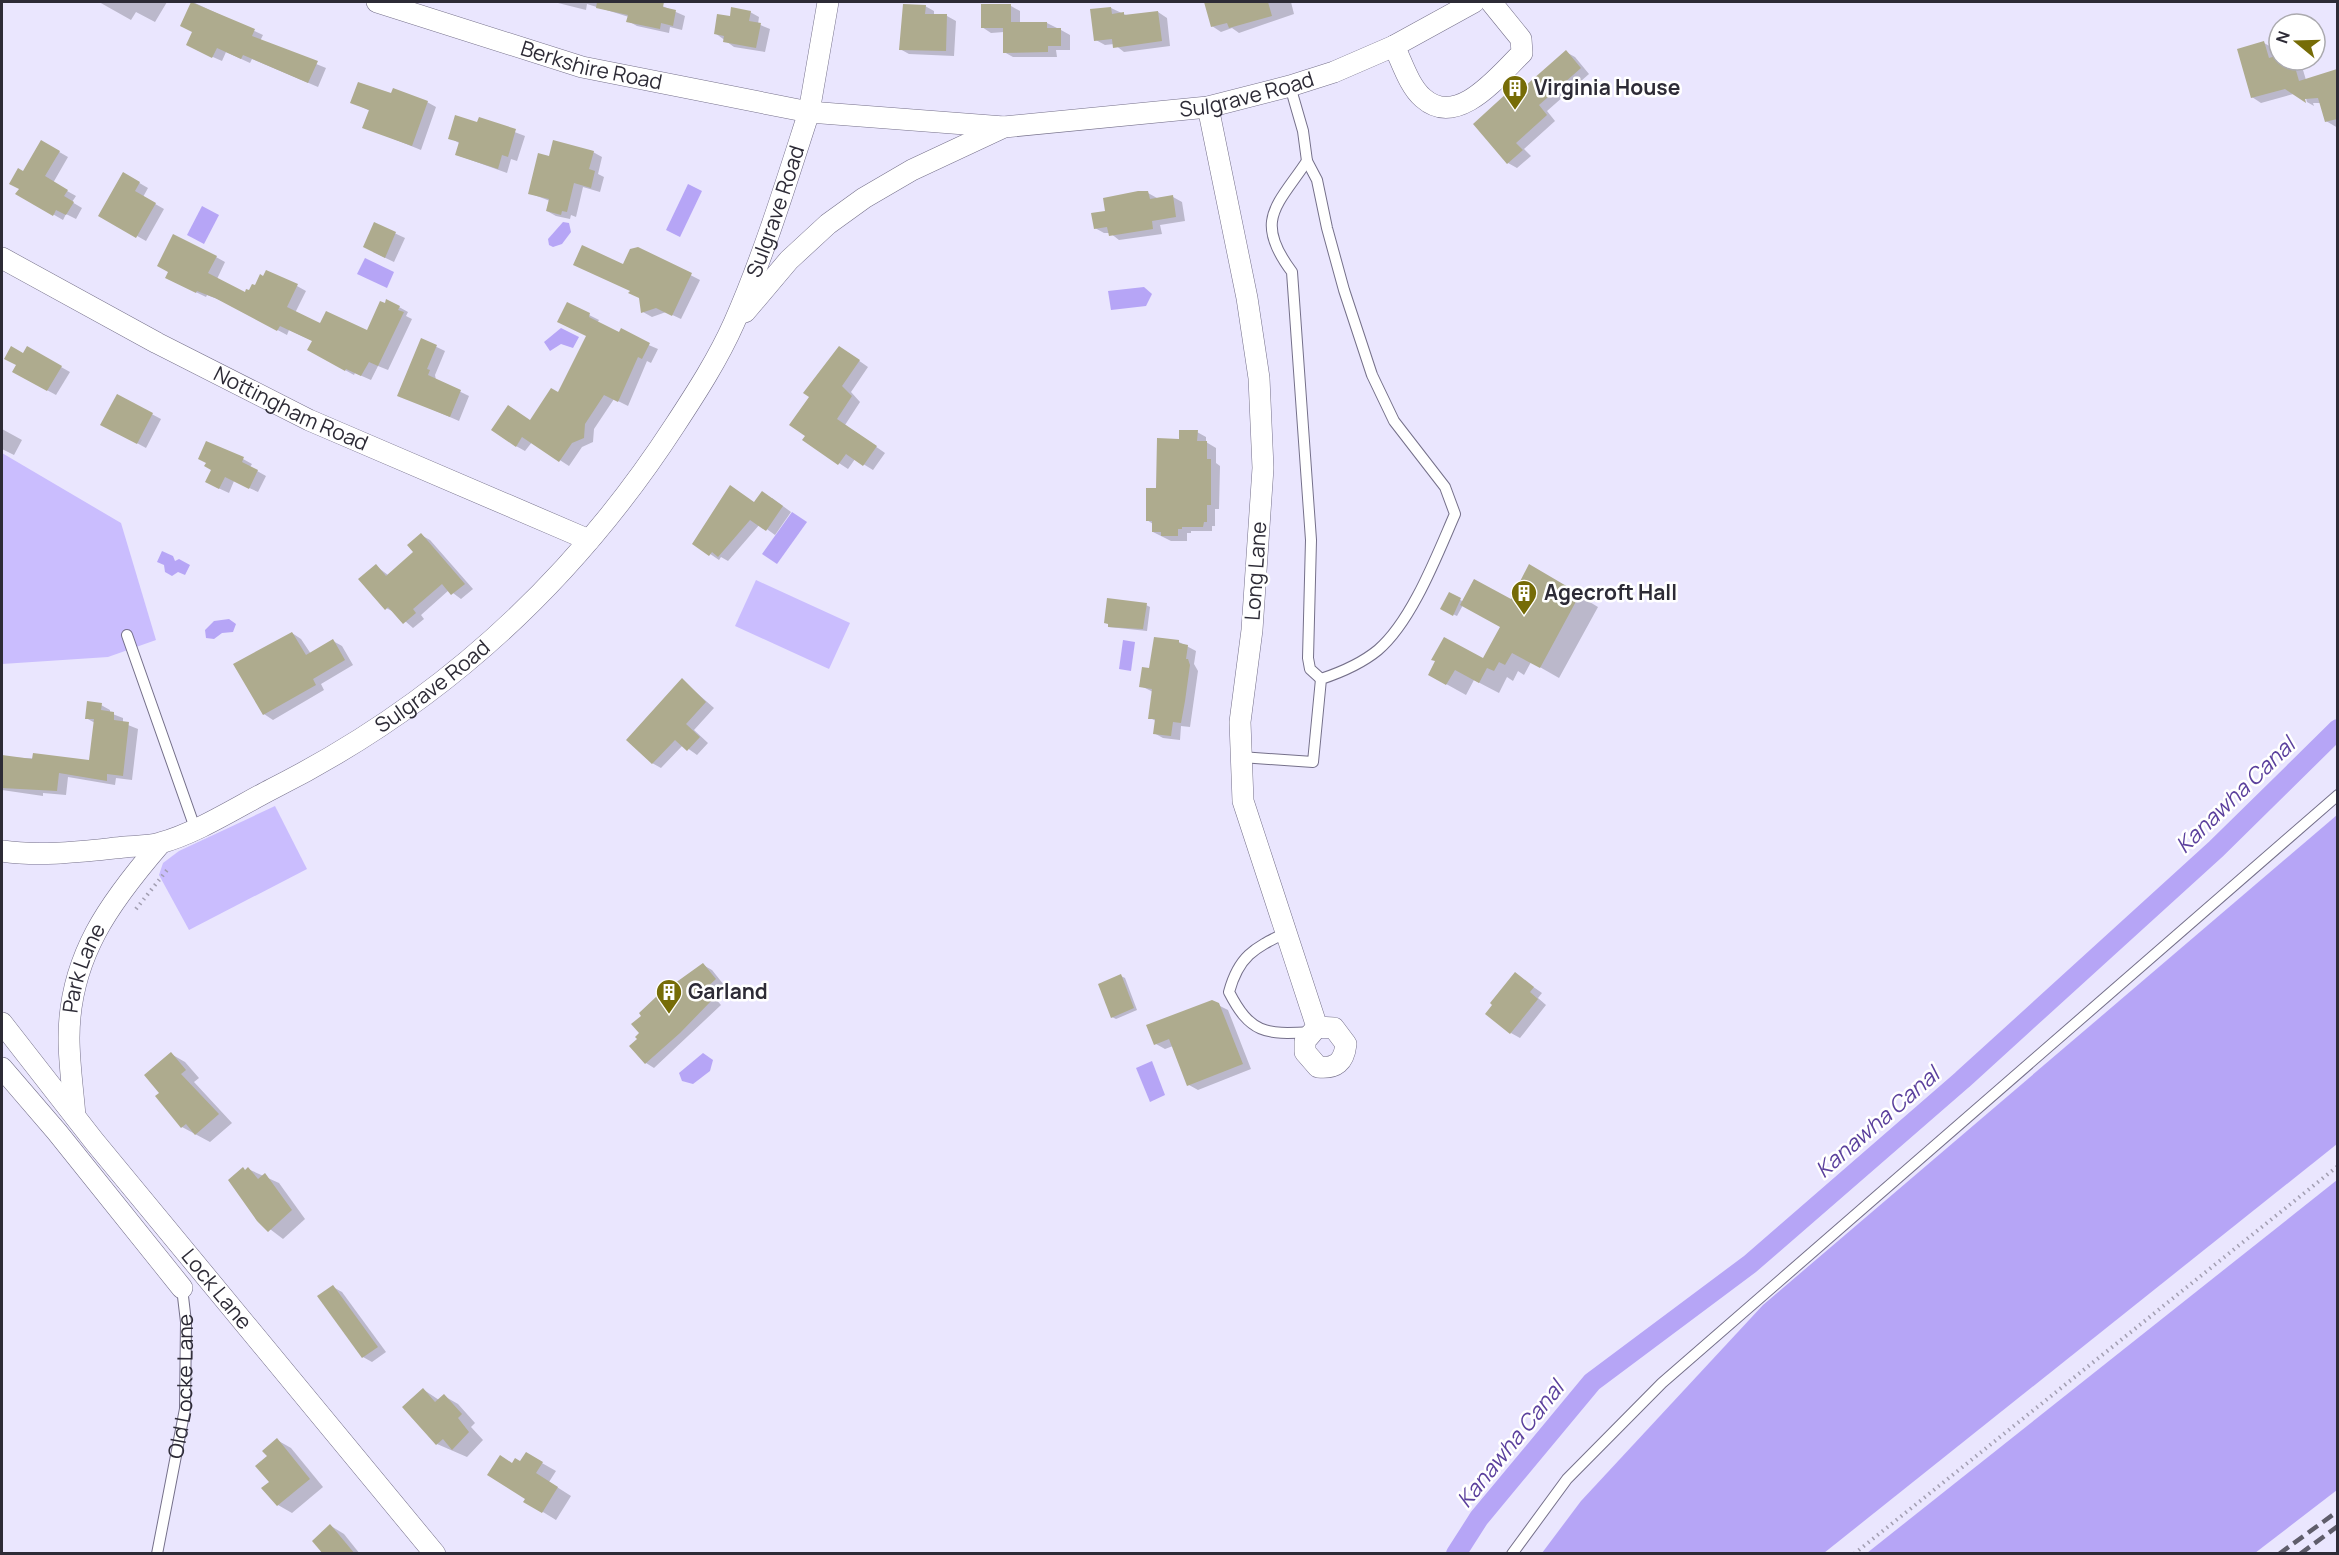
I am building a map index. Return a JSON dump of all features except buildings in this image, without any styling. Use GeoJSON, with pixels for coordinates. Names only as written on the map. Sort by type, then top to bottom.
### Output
{"type":"FeatureCollection","features":[{"type":"Feature","properties":{"kind":"street","name":"Berkshire Road"},"geometry":{"type":"LineString","coordinates":[[377,2],[582,67],[809,112]]}},
{"type":"Feature","properties":{"kind":"street"},"geometry":{"type":"LineString","coordinates":[[809,112],[828,2]]}},
{"type":"Feature","properties":{"kind":"street","name":"Sulgrave Road"},"geometry":{"type":"LineString","coordinates":[[2,851],[49,853],[160,844],[312,769],[408,708],[484,650],[520,617],[590,540],[649,465],[699,388],[733,325],[775,218],[809,112],[1004,127],[1208,107],[1334,72],[1394,46],[1474,2]]}},
{"type":"Feature","properties":{"kind":"street"},"geometry":{"type":"LineString","coordinates":[[1394,46],[1415,88],[1424,99],[1435,105],[1454,107],[1473,99],[1522,53],[1521,39],[1491,2]]}},
{"type":"Feature","properties":{"kind":"street","name":"Long Lane"},"geometry":{"type":"LineString","coordinates":[[1208,107],[1247,298],[1260,390],[1263,468],[1252,630],[1240,722],[1243,801],[1287,932],[1314,1029]]}},
{"type":"Feature","properties":{"kind":"street","name":"Sulgrave Road"},"geometry":{"type":"LineString","coordinates":[[733,325],[789,260],[828,224],[864,198],[912,170],[1004,127]]}},
{"type":"Feature","properties":{"kind":"street","name":"Nottingham Road"},"geometry":{"type":"LineString","coordinates":[[2,258],[157,343],[309,420],[590,540]]}},
{"type":"Feature","properties":{"kind":"street","name":"Park Lane"},"geometry":{"type":"LineString","coordinates":[[75,1116],[69,1037],[72,1006],[86,951],[100,922],[123,887],[160,844]]}},
{"type":"Feature","properties":{"kind":"street","name":"Lock Lane"},"geometry":{"type":"LineString","coordinates":[[2,1023],[75,1116],[435,1554]]}},
{"type":"Feature","properties":{"kind":"street","name":"Old Locke Lane"},"geometry":{"type":"LineString","coordinates":[[2,1068],[57,1132],[182,1288]]}},
{"type":"Feature","properties":{"kind":"lane"},"geometry":{"type":"LineString","coordinates":[[1290,86],[1303,131],[1307,160],[1317,180],[1344,290],[1372,375],[1394,421],[1445,487],[1455,514],[1409,610],[1379,649],[1351,668],[1321,679]]}},
{"type":"Feature","properties":{"kind":"lane"},"geometry":{"type":"LineString","coordinates":[[1307,160],[1272,212],[1271,231],[1279,254],[1292,272],[1311,540],[1308,658],[1310,669],[1321,679]]}},
{"type":"Feature","properties":{"kind":"lane"},"geometry":{"type":"LineString","coordinates":[[127,635],[195,828]]}},
{"type":"Feature","properties":{"kind":"lane"},"geometry":{"type":"LineString","coordinates":[[1241,757],[1313,762],[1321,679]]}},
{"type":"Feature","properties":{"kind":"lane"},"geometry":{"type":"LineString","coordinates":[[1512,1554],[1567,1479],[1662,1383],[2337,795]]}},
{"type":"Feature","properties":{"kind":"lane"},"geometry":{"type":"LineString","coordinates":[[1287,932],[1254,949],[1235,970],[1229,992],[1248,1024],[1272,1032],[1314,1029]]}},
{"type":"Feature","properties":{"kind":"lane","name":"Old Locke Lane"},"geometry":{"type":"LineString","coordinates":[[157,1554],[185,1409],[186,1322],[182,1288]]}},
{"type":"Feature","properties":{"kind":"path"},"geometry":{"type":"LineString","coordinates":[[131,915],[167,870]]}},
{"type":"Feature","properties":{"kind":"path"},"geometry":{"type":"LineString","coordinates":[[1854,1554],[2337,1166]]}},
{"type":"Feature","properties":{"kind":"shaded area"},"geometry":{"type":"Polygon","coordinates":[[[688,184],[702,191],[680,237],[666,230],[688,184]]]}},
{"type":"Feature","properties":{"kind":"shaded area"},"geometry":{"type":"Polygon","coordinates":[[[202,206],[219,215],[204,244],[187,235],[202,206]]]}},
{"type":"Feature","properties":{"kind":"shaded area"},"geometry":{"type":"Polygon","coordinates":[[[563,222],[569,223],[571,232],[562,244],[553,247],[549,245],[548,239],[563,222]]]}},
{"type":"Feature","properties":{"kind":"shaded area"},"geometry":{"type":"Polygon","coordinates":[[[365,258],[394,272],[387,288],[357,274],[365,258]]]}},
{"type":"Feature","properties":{"kind":"shaded area"},"geometry":{"type":"Polygon","coordinates":[[[1144,287],[1152,294],[1146,306],[1111,310],[1108,291],[1144,287]]]}},
{"type":"Feature","properties":{"kind":"shaded area"},"geometry":{"type":"Polygon","coordinates":[[[561,328],[579,337],[573,348],[561,344],[550,351],[544,342],[561,328]]]}},
{"type":"Feature","properties":{"kind":"shaded area"},"geometry":{"type":"Polygon","coordinates":[[[2,453],[121,523],[156,640],[108,657],[2,664],[2,453]]]}},
{"type":"Feature","properties":{"kind":"shaded area"},"geometry":{"type":"Polygon","coordinates":[[[792,512],[807,522],[777,564],[762,554],[792,512]]]}},
{"type":"Feature","properties":{"kind":"shaded area"},"geometry":{"type":"Polygon","coordinates":[[[162,551],[173,556],[175,561],[179,559],[190,565],[185,575],[178,572],[172,576],[165,572],[164,565],[157,562],[162,551]]]}},
{"type":"Feature","properties":{"kind":"shaded area"},"geometry":{"type":"Polygon","coordinates":[[[756,580],[850,623],[829,669],[735,626],[756,580]]]}},
{"type":"Feature","properties":{"kind":"shaded area"},"geometry":{"type":"Polygon","coordinates":[[[229,619],[236,624],[233,632],[222,633],[214,639],[206,638],[205,630],[214,621],[229,619]]]}},
{"type":"Feature","properties":{"kind":"shaded area"},"geometry":{"type":"Polygon","coordinates":[[[1123,640],[1135,642],[1131,671],[1119,669],[1123,640]]]}},
{"type":"Feature","properties":{"kind":"shaded area"},"geometry":{"type":"Polygon","coordinates":[[[275,806],[307,869],[189,930],[159,875],[163,863],[179,851],[275,806]]]}},
{"type":"Feature","properties":{"kind":"shaded area"},"geometry":{"type":"Polygon","coordinates":[[[2337,815],[2337,1144],[1824,1553],[1542,1553],[1581,1501],[1763,1305],[2337,815]]]}},
{"type":"Feature","properties":{"kind":"shaded area"},"geometry":{"type":"Polygon","coordinates":[[[703,1053],[713,1060],[710,1071],[693,1084],[682,1081],[679,1073],[703,1053]]]}},
{"type":"Feature","properties":{"kind":"shaded area"},"geometry":{"type":"Polygon","coordinates":[[[1152,1061],[1165,1095],[1150,1102],[1136,1068],[1152,1061]]]}},
{"type":"Feature","properties":{"kind":"shaded area"},"geometry":{"type":"Polygon","coordinates":[[[2337,1180],[2337,1490],[2255,1553],[1867,1553],[2337,1180]]]}},
{"type":"Feature","properties":{"kind":"waterway","name":"Kanawha Canal"},"geometry":{"type":"LineString","coordinates":[[1456,1554],[1479,1518],[1592,1382],[1750,1264],[1962,1080],[2216,849],[2338,729]]}},
{"type":"Feature","properties":{"kind":"railway"},"geometry":{"type":"LineString","coordinates":[[2279,1554],[2338,1511]]}},
{"type":"Feature","properties":{"kind":"railway"},"geometry":{"type":"LineString","coordinates":[[2300,1554],[2338,1526]]}},
{"type":"Feature","properties":{"kind":"place","name":"Virginia House"},"geometry":{"type":"Point","coordinates":[1515,111]}},
{"type":"Feature","properties":{"kind":"place","name":"Agecroft Hall"},"geometry":{"type":"Point","coordinates":[1524,616]}},
{"type":"Feature","properties":{"kind":"place","name":"Garland"},"geometry":{"type":"Point","coordinates":[669,1015]}}]}
